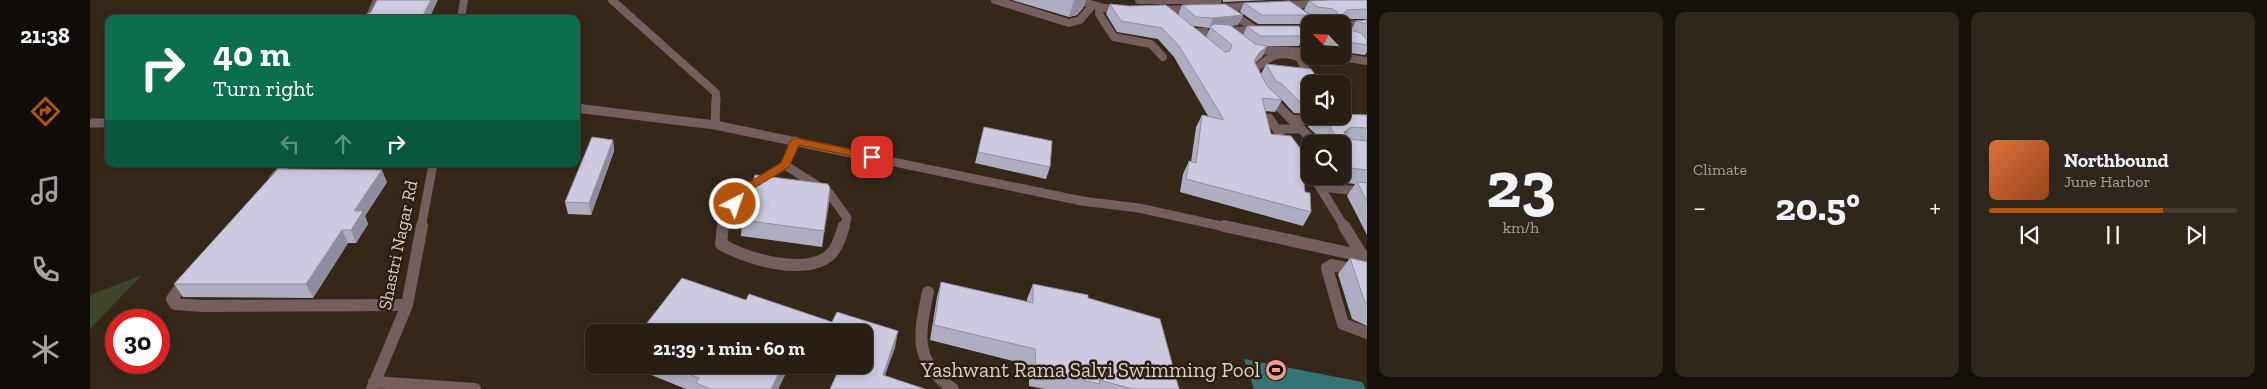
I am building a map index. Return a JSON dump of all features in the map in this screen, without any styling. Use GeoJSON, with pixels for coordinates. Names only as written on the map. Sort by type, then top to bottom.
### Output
{"type":"FeatureCollection","features":[{"type":"Feature","properties":{"kind":"street"},"geometry":{"type":"LineString","coordinates":[[371,15],[377,0]]}},
{"type":"Feature","properties":{"kind":"street"},"geometry":{"type":"LineString","coordinates":[[612,0],[716,93],[715,125]]}},
{"type":"Feature","properties":{"kind":"street"},"geometry":{"type":"LineString","coordinates":[[994,0],[1069,23],[1074,23],[1097,6]]}},
{"type":"Feature","properties":{"kind":"street"},"geometry":{"type":"LineString","coordinates":[[1075,0],[1124,11]]}},
{"type":"Feature","properties":{"kind":"street"},"geometry":{"type":"LineString","coordinates":[[1139,0],[1218,0]]}},
{"type":"Feature","properties":{"kind":"street"},"geometry":{"type":"LineString","coordinates":[[1013,6],[1022,1]]}},
{"type":"Feature","properties":{"kind":"street"},"geometry":{"type":"LineString","coordinates":[[461,15],[464,2]]}},
{"type":"Feature","properties":{"kind":"street"},"geometry":{"type":"LineString","coordinates":[[1278,5],[1326,3]]}},
{"type":"Feature","properties":{"kind":"street"},"geometry":{"type":"LineString","coordinates":[[1287,5],[1302,15]]}},
{"type":"Feature","properties":{"kind":"street"},"geometry":{"type":"LineString","coordinates":[[1097,6],[1099,14],[1114,37],[1151,44],[1163,57]]}},
{"type":"Feature","properties":{"kind":"street"},"geometry":{"type":"LineString","coordinates":[[1214,8],[1269,6]]}},
{"type":"Feature","properties":{"kind":"street"},"geometry":{"type":"LineString","coordinates":[[1154,10],[1205,8]]}},
{"type":"Feature","properties":{"kind":"street"},"geometry":{"type":"LineString","coordinates":[[1190,32],[1260,30],[1223,8]]}},
{"type":"Feature","properties":{"kind":"street"},"geometry":{"type":"LineString","coordinates":[[1164,10],[1170,15]]}},
{"type":"Feature","properties":{"kind":"street"},"geometry":{"type":"LineString","coordinates":[[1351,25],[1367,24]]}},
{"type":"Feature","properties":{"kind":"street"},"geometry":{"type":"LineString","coordinates":[[1183,26],[1202,42]]}},
{"type":"Feature","properties":{"kind":"street"},"geometry":{"type":"LineString","coordinates":[[1284,30],[1301,41]]}},
{"type":"Feature","properties":{"kind":"street"},"geometry":{"type":"LineString","coordinates":[[1227,31],[1253,52],[1301,44]]}},
{"type":"Feature","properties":{"kind":"street"},"geometry":{"type":"LineString","coordinates":[[1305,75],[1299,57],[1279,53],[1273,53],[1261,68],[1254,73],[1261,88],[1306,135]]}},
{"type":"Feature","properties":{"kind":"street"},"geometry":{"type":"LineString","coordinates":[[1351,59],[1367,61]]}},
{"type":"Feature","properties":{"kind":"street"},"geometry":{"type":"LineString","coordinates":[[580,108],[715,125],[1082,201],[1139,208],[1366,259]]}},
{"type":"Feature","properties":{"kind":"street"},"geometry":{"type":"LineString","coordinates":[[1269,118],[1301,161]]}},
{"type":"Feature","properties":{"kind":"street"},"geometry":{"type":"LineString","coordinates":[[1292,119],[1301,120]]}},
{"type":"Feature","properties":{"kind":"street"},"geometry":{"type":"LineString","coordinates":[[90,123],[105,123]]}},
{"type":"Feature","properties":{"kind":"street"},"geometry":{"type":"LineString","coordinates":[[1276,129],[1301,130]]}},
{"type":"Feature","properties":{"kind":"street"},"geometry":{"type":"LineString","coordinates":[[785,165],[829,193],[847,218],[840,240],[830,255],[810,263],[772,264],[730,252],[721,244],[722,229],[742,191],[785,165],[796,141]]}},
{"type":"Feature","properties":{"kind":"street"},"geometry":{"type":"LineString","coordinates":[[268,185],[283,167]]}},
{"type":"Feature","properties":{"kind":"street","name":"Shastri Nagar Rd"},"geometry":{"type":"LineString","coordinates":[[373,385],[407,305],[433,167]]}},
{"type":"Feature","properties":{"kind":"street"},"geometry":{"type":"LineString","coordinates":[[753,184],[772,186]]}},
{"type":"Feature","properties":{"kind":"street"},"geometry":{"type":"LineString","coordinates":[[1321,187],[1366,259]]}},
{"type":"Feature","properties":{"kind":"street"},"geometry":{"type":"LineString","coordinates":[[1321,187],[1367,192]]}},
{"type":"Feature","properties":{"kind":"street"},"geometry":{"type":"LineString","coordinates":[[800,190],[829,193]]}},
{"type":"Feature","properties":{"kind":"street"},"geometry":{"type":"LineString","coordinates":[[1367,273],[1332,265],[1327,268],[1343,324],[1367,333]]}},
{"type":"Feature","properties":{"kind":"street"},"geometry":{"type":"LineString","coordinates":[[190,274],[172,299],[175,304],[202,306],[407,305]]}},
{"type":"Feature","properties":{"kind":"street"},"geometry":{"type":"LineString","coordinates":[[928,292],[920,334],[922,352],[932,371],[953,389]]}},
{"type":"Feature","properties":{"kind":"street"},"geometry":{"type":"LineString","coordinates":[[373,385],[475,389]]}},
{"type":"Feature","properties":{"kind":"green space"},"geometry":{"type":"Polygon","coordinates":[[[142,275],[109,309],[105,309],[105,313],[90,329],[90,295],[142,275]]]}},
{"type":"Feature","properties":{"kind":"water","name":"Yashwant Rama Salvi Swimming Pool"},"geometry":{"type":"Polygon","coordinates":[[[1244,359],[1362,382],[1366,389],[1254,389],[1244,359]]]}},
{"type":"Feature","properties":{"kind":"building"},"geometry":{"type":"Polygon","coordinates":[[[377,0],[431,0],[423,15],[365,15],[371,12],[377,0]]]}},
{"type":"Feature","properties":{"kind":"building"},"geometry":{"type":"Polygon","coordinates":[[[1367,0],[1367,9],[1347,10],[1342,15],[1338,15],[1333,9],[1318,7],[1309,1],[1367,0]]]}},
{"type":"Feature","properties":{"kind":"building"},"geometry":{"type":"Polygon","coordinates":[[[1290,1],[1310,15],[1262,15],[1244,3],[1290,1]]]}},
{"type":"Feature","properties":{"kind":"building"},"geometry":{"type":"Polygon","coordinates":[[[1110,4],[1129,6],[1166,5],[1225,52],[1230,51],[1232,45],[1210,27],[1214,24],[1230,25],[1255,44],[1267,46],[1254,61],[1267,86],[1282,100],[1262,98],[1271,134],[1291,136],[1300,148],[1301,185],[1304,185],[1305,192],[1310,193],[1311,212],[1186,179],[1189,161],[1196,163],[1202,115],[1224,120],[1179,46],[1162,28],[1121,21],[1110,4]]]}},
{"type":"Feature","properties":{"kind":"building"},"geometry":{"type":"Polygon","coordinates":[[[1225,4],[1243,15],[1213,18],[1196,17],[1182,5],[1225,4]]]}},
{"type":"Feature","properties":{"kind":"building"},"geometry":{"type":"Polygon","coordinates":[[[1367,20],[1367,24],[1356,21],[1367,20]]]}},
{"type":"Feature","properties":{"kind":"building"},"geometry":{"type":"Polygon","coordinates":[[[1247,26],[1299,26],[1301,30],[1301,36],[1260,36],[1247,26]]]}},
{"type":"Feature","properties":{"kind":"building"},"geometry":{"type":"Polygon","coordinates":[[[1351,30],[1361,33],[1367,40],[1367,45],[1351,42],[1351,30]]]}},
{"type":"Feature","properties":{"kind":"building"},"geometry":{"type":"Polygon","coordinates":[[[1266,64],[1311,69],[1315,75],[1301,75],[1301,102],[1282,84],[1276,81],[1266,64]]]}},
{"type":"Feature","properties":{"kind":"building"},"geometry":{"type":"Polygon","coordinates":[[[1351,114],[1367,115],[1367,128],[1351,127],[1344,132],[1345,135],[1336,135],[1330,125],[1351,125],[1351,114]]]}},
{"type":"Feature","properties":{"kind":"building"},"geometry":{"type":"Polygon","coordinates":[[[984,127],[1052,141],[1050,167],[978,152],[984,127]]]}},
{"type":"Feature","properties":{"kind":"building"},"geometry":{"type":"Polygon","coordinates":[[[592,137],[613,140],[589,203],[565,202],[592,137]]]}},
{"type":"Feature","properties":{"kind":"building"},"geometry":{"type":"Polygon","coordinates":[[[1351,139],[1367,141],[1367,170],[1351,168],[1351,139]]]}},
{"type":"Feature","properties":{"kind":"building"},"geometry":{"type":"Polygon","coordinates":[[[278,169],[382,170],[354,211],[363,211],[351,230],[342,230],[306,284],[174,284],[278,169]]]}},
{"type":"Feature","properties":{"kind":"building"},"geometry":{"type":"Polygon","coordinates":[[[755,175],[828,184],[830,188],[824,231],[742,220],[755,175]]]}},
{"type":"Feature","properties":{"kind":"building"},"geometry":{"type":"Polygon","coordinates":[[[1357,182],[1367,183],[1367,201],[1357,182]]]}},
{"type":"Feature","properties":{"kind":"building"},"geometry":{"type":"Polygon","coordinates":[[[1350,258],[1367,262],[1367,303],[1365,303],[1350,258]]]}},
{"type":"Feature","properties":{"kind":"building"},"geometry":{"type":"Polygon","coordinates":[[[682,278],[746,300],[749,294],[832,322],[837,312],[898,331],[883,375],[925,389],[830,389],[837,374],[873,374],[873,324],[646,324],[682,278]]]}},
{"type":"Feature","properties":{"kind":"building"},"geometry":{"type":"Polygon","coordinates":[[[941,282],[1033,303],[1033,284],[1088,295],[1088,298],[1160,319],[1179,389],[1133,389],[1099,380],[1100,384],[1036,370],[1035,349],[934,325],[941,282]]]}},
{"type":"Feature","properties":{"kind":"building"},"geometry":{"type":"Polygon","coordinates":[[[689,374],[778,374],[771,389],[710,389],[696,383],[699,378],[689,374]]]}},
{"type":"Feature","properties":{"kind":"place","name":"Yashwant Rama Salvi Swimming Pool"},"geometry":{"type":"Point","coordinates":[1276,370]}},
{"type":"Feature","properties":{"kind":"route"},"geometry":{"type":"LineString","coordinates":[[735,204],[742,191],[785,165],[796,141],[872,157]]}}]}
